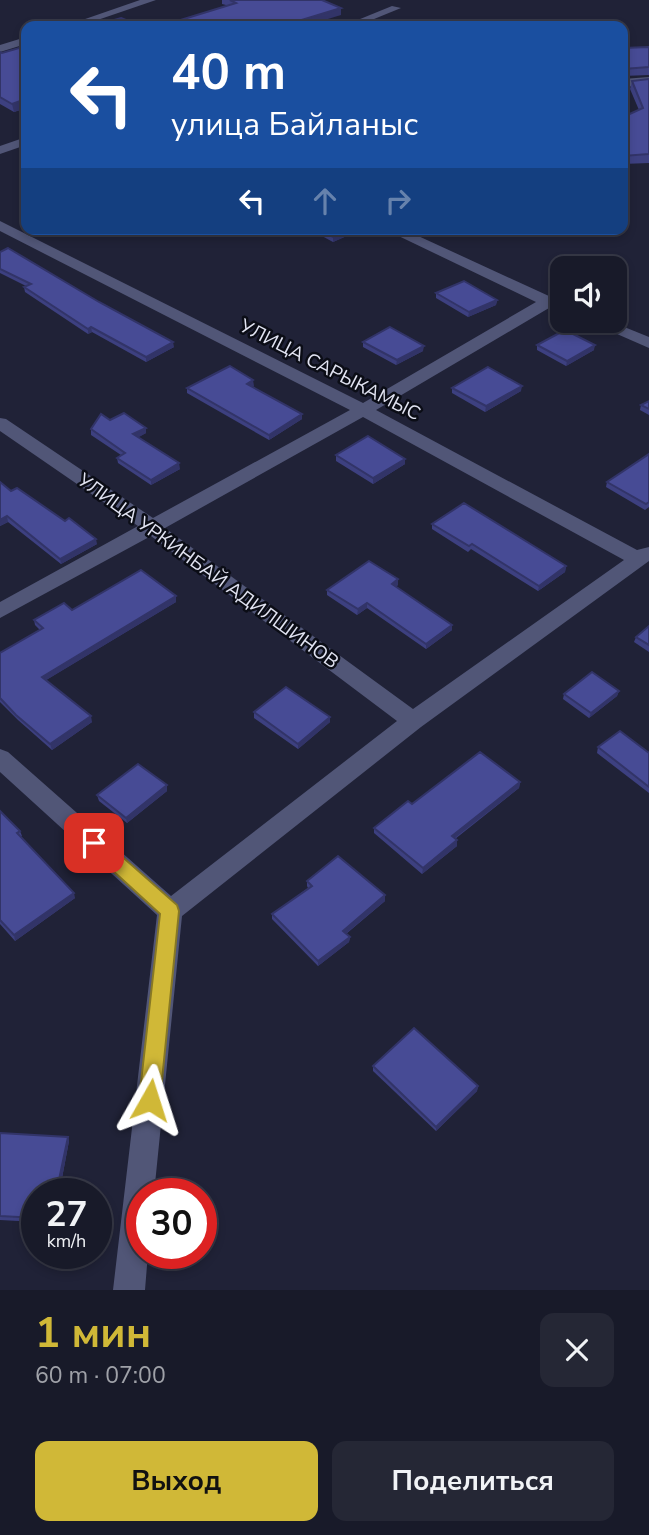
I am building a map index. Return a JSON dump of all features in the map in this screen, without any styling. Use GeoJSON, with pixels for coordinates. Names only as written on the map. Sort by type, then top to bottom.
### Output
{"type":"FeatureCollection","features":[{"type":"Feature","properties":{"kind":"street"},"geometry":{"type":"LineString","coordinates":[[86,21],[151,0]]}},
{"type":"Feature","properties":{"kind":"street"},"geometry":{"type":"LineString","coordinates":[[361,21],[396,8]]}},
{"type":"Feature","properties":{"kind":"street"},"geometry":{"type":"LineString","coordinates":[[0,49],[21,42]]}},
{"type":"Feature","properties":{"kind":"street"},"geometry":{"type":"LineString","coordinates":[[628,83],[649,81]]}},
{"type":"Feature","properties":{"kind":"street"},"geometry":{"type":"LineString","coordinates":[[0,150],[21,143]]}},
{"type":"Feature","properties":{"kind":"street","name":"УЛИЦА САРЫКАМЫС"},"geometry":{"type":"LineString","coordinates":[[0,225],[643,555]]}},
{"type":"Feature","properties":{"kind":"street"},"geometry":{"type":"LineString","coordinates":[[404,235],[550,303]]}},
{"type":"Feature","properties":{"kind":"street"},"geometry":{"type":"LineString","coordinates":[[0,611],[550,307]]}},
{"type":"Feature","properties":{"kind":"street"},"geometry":{"type":"LineString","coordinates":[[625,333],[649,343]]}},
{"type":"Feature","properties":{"kind":"street","name":"УЛИЦА УРКИНБАЙ АДИЛШИНОВ"},"geometry":{"type":"LineString","coordinates":[[0,423],[152,527],[413,721]]}},
{"type":"Feature","properties":{"kind":"street"},"geometry":{"type":"LineString","coordinates":[[130,1290],[170,911],[413,721],[643,555]]}},
{"type":"Feature","properties":{"kind":"street"},"geometry":{"type":"LineString","coordinates":[[0,758],[170,911]]}},
{"type":"Feature","properties":{"kind":"building"},"geometry":{"type":"Polygon","coordinates":[[[230,0],[322,0],[341,8],[298,21],[177,21],[236,3],[230,0]]]}},
{"type":"Feature","properties":{"kind":"building"},"geometry":{"type":"Polygon","coordinates":[[[21,47],[21,101],[12,104],[0,97],[0,52],[21,47]]]}},
{"type":"Feature","properties":{"kind":"building"},"geometry":{"type":"Polygon","coordinates":[[[649,47],[649,67],[628,69],[628,48],[649,47]]]}},
{"type":"Feature","properties":{"kind":"building"},"geometry":{"type":"Polygon","coordinates":[[[649,79],[649,154],[628,156],[628,115],[643,108],[632,81],[649,79]]]}},
{"type":"Feature","properties":{"kind":"building"},"geometry":{"type":"Polygon","coordinates":[[[8,248],[173,342],[146,357],[91,327],[88,329],[24,287],[31,284],[0,269],[0,252],[8,248]]]}},
{"type":"Feature","properties":{"kind":"building"},"geometry":{"type":"Polygon","coordinates":[[[464,281],[497,300],[469,312],[436,293],[464,281]]]}},
{"type":"Feature","properties":{"kind":"building"},"geometry":{"type":"Polygon","coordinates":[[[390,327],[424,346],[397,360],[363,342],[390,327]]]}},
{"type":"Feature","properties":{"kind":"building"},"geometry":{"type":"Polygon","coordinates":[[[559,333],[571,333],[595,345],[567,361],[537,345],[559,333]]]}},
{"type":"Feature","properties":{"kind":"building"},"geometry":{"type":"Polygon","coordinates":[[[230,366],[253,380],[247,384],[302,414],[269,435],[187,388],[230,366]]]}},
{"type":"Feature","properties":{"kind":"building"},"geometry":{"type":"Polygon","coordinates":[[[488,367],[522,386],[486,406],[452,388],[488,367]]]}},
{"type":"Feature","properties":{"kind":"building"},"geometry":{"type":"Polygon","coordinates":[[[649,401],[649,409],[641,405],[649,401]]]}},
{"type":"Feature","properties":{"kind":"building"},"geometry":{"type":"Polygon","coordinates":[[[124,413],[146,428],[133,434],[179,463],[151,480],[117,458],[125,453],[91,429],[101,414],[110,420],[124,413]]]}},
{"type":"Feature","properties":{"kind":"building"},"geometry":{"type":"Polygon","coordinates":[[[368,436],[405,459],[373,478],[336,455],[368,436]]]}},
{"type":"Feature","properties":{"kind":"building"},"geometry":{"type":"Polygon","coordinates":[[[649,454],[649,502],[646,504],[607,482],[649,454]]]}},
{"type":"Feature","properties":{"kind":"building"},"geometry":{"type":"Polygon","coordinates":[[[0,482],[11,491],[17,488],[65,521],[69,518],[96,539],[60,559],[7,516],[0,520],[0,482]]]}},
{"type":"Feature","properties":{"kind":"building"},"geometry":{"type":"Polygon","coordinates":[[[464,503],[566,566],[539,586],[472,544],[469,546],[432,524],[464,503]]]}},
{"type":"Feature","properties":{"kind":"building"},"geometry":{"type":"Polygon","coordinates":[[[369,561],[398,579],[392,584],[452,625],[426,644],[367,603],[358,609],[327,590],[369,561]]]}},
{"type":"Feature","properties":{"kind":"building"},"geometry":{"type":"Polygon","coordinates":[[[141,570],[176,596],[42,677],[91,716],[50,744],[0,698],[0,653],[43,628],[34,620],[64,603],[72,610],[141,570]]]}},
{"type":"Feature","properties":{"kind":"building"},"geometry":{"type":"Polygon","coordinates":[[[649,626],[649,645],[636,637],[649,626]]]}},
{"type":"Feature","properties":{"kind":"building"},"geometry":{"type":"Polygon","coordinates":[[[592,672],[619,691],[591,713],[564,694],[592,672]]]}},
{"type":"Feature","properties":{"kind":"building"},"geometry":{"type":"Polygon","coordinates":[[[286,687],[330,717],[298,744],[254,712],[286,687]]]}},
{"type":"Feature","properties":{"kind":"building"},"geometry":{"type":"Polygon","coordinates":[[[620,731],[649,753],[649,787],[598,747],[620,731]]]}},
{"type":"Feature","properties":{"kind":"building"},"geometry":{"type":"Polygon","coordinates":[[[480,752],[520,782],[452,836],[457,840],[423,868],[374,828],[408,801],[412,804],[480,752]]]}},
{"type":"Feature","properties":{"kind":"building"},"geometry":{"type":"Polygon","coordinates":[[[138,764],[167,785],[126,818],[97,795],[138,764]]]}},
{"type":"Feature","properties":{"kind":"building"},"geometry":{"type":"Polygon","coordinates":[[[0,811],[20,831],[17,833],[74,893],[14,935],[0,920],[0,811]]]}},
{"type":"Feature","properties":{"kind":"building"},"geometry":{"type":"Polygon","coordinates":[[[338,856],[385,895],[343,931],[350,937],[318,961],[272,914],[312,886],[307,881],[338,856]]]}},
{"type":"Feature","properties":{"kind":"building"},"geometry":{"type":"Polygon","coordinates":[[[414,1028],[478,1086],[436,1127],[373,1066],[414,1028]]]}},
{"type":"Feature","properties":{"kind":"building"},"geometry":{"type":"Polygon","coordinates":[[[0,1133],[68,1137],[59,1178],[21,1178],[21,1217],[0,1216],[0,1133]]]}},
{"type":"Feature","properties":{"kind":"route"},"geometry":{"type":"LineString","coordinates":[[94,843],[170,911],[150,1100]]}}]}
